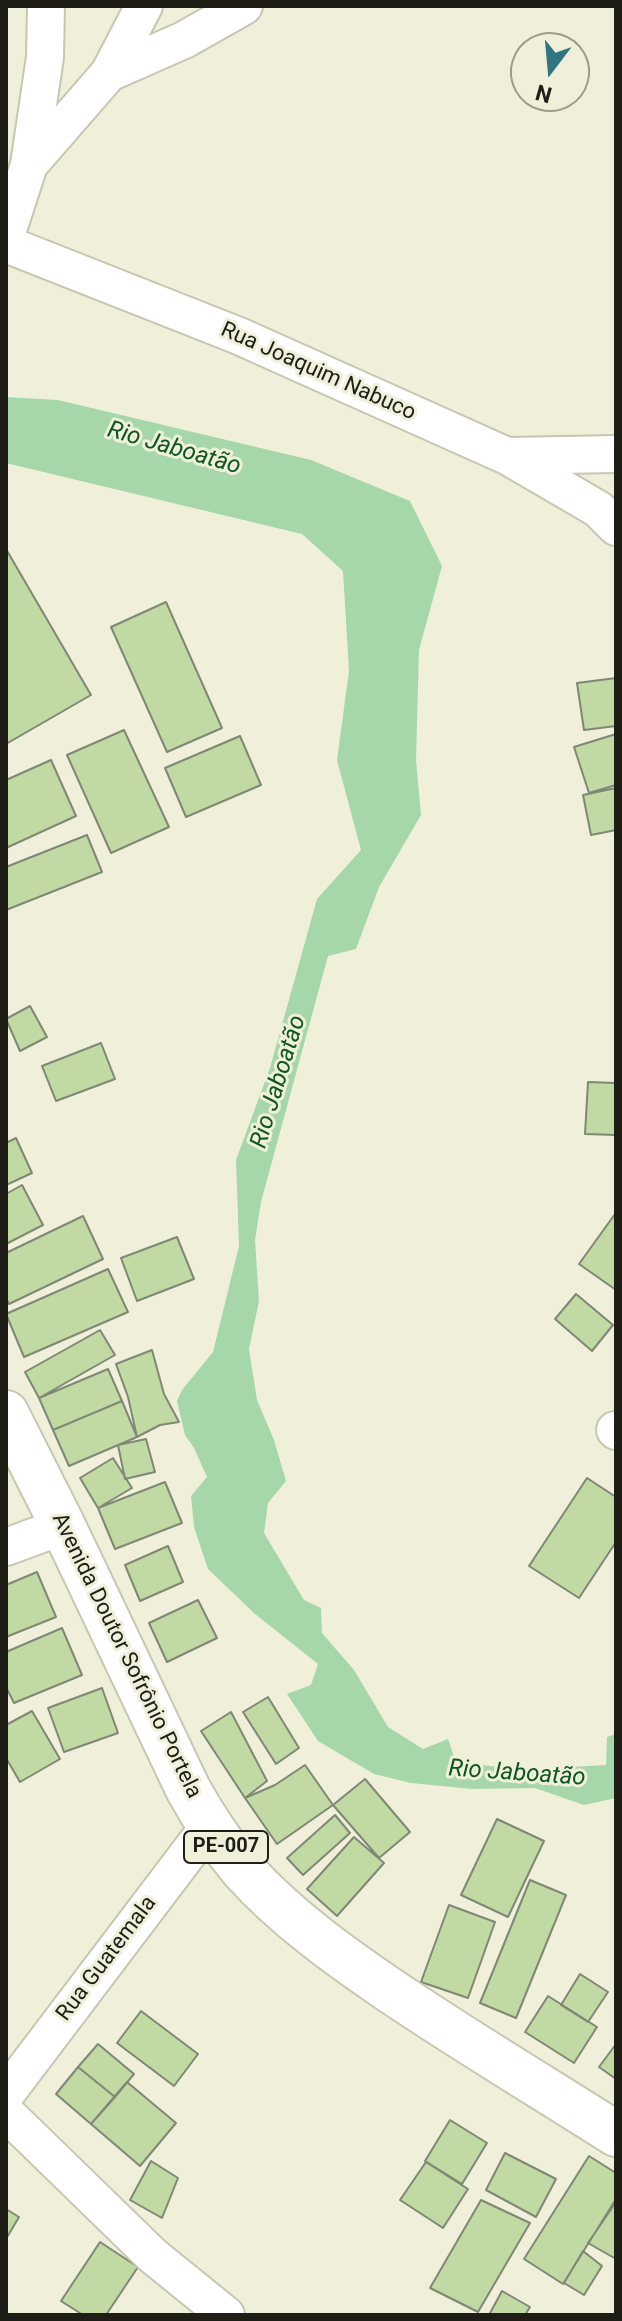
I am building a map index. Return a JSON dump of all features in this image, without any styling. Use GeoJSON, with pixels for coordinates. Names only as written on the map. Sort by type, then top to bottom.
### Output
{"type":"FeatureCollection","features":[{"type":"Feature","properties":{"kind":"main road","name":"Avenida Doutor Sofrônio Portela"},"geometry":{"type":"LineString","coordinates":[[6,1413],[188,1789],[209,1826],[244,1870],[290,1916],[353,1965],[454,2033],[616,2134]]}},
{"type":"Feature","properties":{"kind":"street"},"geometry":{"type":"LineString","coordinates":[[6,236],[29,165],[45,57],[46,6]]}},
{"type":"Feature","properties":{"kind":"street"},"geometry":{"type":"LineString","coordinates":[[29,165],[109,73],[144,6]]}},
{"type":"Feature","properties":{"kind":"street"},"geometry":{"type":"LineString","coordinates":[[109,73],[184,40],[244,6]]}},
{"type":"Feature","properties":{"kind":"street","name":"Rua Joaquim Nabuco"},"geometry":{"type":"LineString","coordinates":[[6,244],[239,336],[507,456],[598,509],[616,527]]}},
{"type":"Feature","properties":{"kind":"street"},"geometry":{"type":"LineString","coordinates":[[507,456],[616,454]]}},
{"type":"Feature","properties":{"kind":"street"},"geometry":{"type":"LineString","coordinates":[[6,1547],[63,1526]]}},
{"type":"Feature","properties":{"kind":"street","name":"Rua Guatemala"},"geometry":{"type":"LineString","coordinates":[[6,2094],[209,1826]]}},
{"type":"Feature","properties":{"kind":"street"},"geometry":{"type":"LineString","coordinates":[[6,2113],[152,2255],[226,2315]]}},
{"type":"Feature","properties":{"kind":"water","name":"Rio Jaboatão"},"geometry":{"type":"Polygon","coordinates":[[[6,397],[58,400],[311,460],[410,501],[442,566],[419,650],[416,760],[421,815],[379,887],[356,949],[328,956],[261,1202],[255,1240],[259,1301],[249,1349],[257,1400],[274,1440],[286,1481],[268,1503],[264,1533],[304,1600],[321,1608],[322,1633],[354,1670],[388,1727],[423,1749],[448,1739],[456,1762],[524,1770],[606,1765],[607,1737],[616,1734],[616,1798],[584,1805],[535,1788],[472,1789],[411,1783],[374,1774],[318,1741],[287,1694],[311,1685],[318,1664],[255,1614],[208,1569],[194,1527],[191,1496],[207,1477],[185,1435],[177,1401],[182,1390],[213,1352],[239,1246],[236,1160],[270,1068],[317,899],[361,850],[337,760],[349,671],[343,571],[302,534],[6,463],[6,397]]]}},
{"type":"Feature","properties":{"kind":"building"},"geometry":{"type":"Polygon","coordinates":[[[6,549],[91,695],[6,744],[6,549]]]}},
{"type":"Feature","properties":{"kind":"building"},"geometry":{"type":"Polygon","coordinates":[[[166,602],[222,728],[167,752],[111,627],[166,602]]]}},
{"type":"Feature","properties":{"kind":"building"},"geometry":{"type":"Polygon","coordinates":[[[616,678],[616,726],[584,730],[577,683],[616,678]]]}},
{"type":"Feature","properties":{"kind":"building"},"geometry":{"type":"Polygon","coordinates":[[[124,730],[169,827],[111,853],[67,755],[124,730]]]}},
{"type":"Feature","properties":{"kind":"building"},"geometry":{"type":"Polygon","coordinates":[[[616,734],[616,785],[589,793],[574,747],[616,734]]]}},
{"type":"Feature","properties":{"kind":"building"},"geometry":{"type":"Polygon","coordinates":[[[240,736],[261,785],[186,817],[165,768],[240,736]]]}},
{"type":"Feature","properties":{"kind":"building"},"geometry":{"type":"Polygon","coordinates":[[[51,760],[76,816],[6,848],[6,780],[51,760]]]}},
{"type":"Feature","properties":{"kind":"building"},"geometry":{"type":"Polygon","coordinates":[[[616,788],[616,830],[591,835],[583,795],[616,788]]]}},
{"type":"Feature","properties":{"kind":"building"},"geometry":{"type":"Polygon","coordinates":[[[87,835],[102,872],[6,910],[6,867],[87,835]]]}},
{"type":"Feature","properties":{"kind":"building"},"geometry":{"type":"Polygon","coordinates":[[[30,1006],[47,1037],[20,1051],[6,1019],[30,1006]]]}},
{"type":"Feature","properties":{"kind":"building"},"geometry":{"type":"Polygon","coordinates":[[[101,1043],[115,1079],[56,1101],[42,1066],[101,1043]]]}},
{"type":"Feature","properties":{"kind":"building"},"geometry":{"type":"Polygon","coordinates":[[[588,1082],[616,1083],[616,1135],[585,1134],[588,1082]]]}},
{"type":"Feature","properties":{"kind":"building"},"geometry":{"type":"Polygon","coordinates":[[[16,1138],[32,1173],[6,1185],[6,1143],[16,1138]]]}},
{"type":"Feature","properties":{"kind":"building"},"geometry":{"type":"Polygon","coordinates":[[[22,1185],[43,1225],[6,1244],[6,1194],[22,1185]]]}},
{"type":"Feature","properties":{"kind":"building"},"geometry":{"type":"Polygon","coordinates":[[[616,1215],[616,1290],[579,1264],[616,1215]]]}},
{"type":"Feature","properties":{"kind":"building"},"geometry":{"type":"Polygon","coordinates":[[[83,1216],[103,1259],[9,1304],[6,1298],[6,1253],[83,1216]]]}},
{"type":"Feature","properties":{"kind":"building"},"geometry":{"type":"Polygon","coordinates":[[[177,1237],[194,1279],[137,1301],[121,1258],[177,1237]]]}},
{"type":"Feature","properties":{"kind":"building"},"geometry":{"type":"Polygon","coordinates":[[[108,1269],[128,1312],[24,1357],[6,1314],[108,1269]]]}},
{"type":"Feature","properties":{"kind":"building"},"geometry":{"type":"Polygon","coordinates":[[[576,1294],[613,1325],[592,1351],[555,1319],[576,1294]]]}},
{"type":"Feature","properties":{"kind":"building"},"geometry":{"type":"Polygon","coordinates":[[[100,1330],[115,1355],[39,1398],[25,1372],[100,1330]]]}},
{"type":"Feature","properties":{"kind":"building"},"geometry":{"type":"Polygon","coordinates":[[[152,1350],[164,1394],[179,1422],[160,1425],[137,1437],[128,1397],[116,1364],[152,1350]]]}},
{"type":"Feature","properties":{"kind":"building"},"geometry":{"type":"Polygon","coordinates":[[[108,1369],[122,1401],[53,1430],[39,1398],[108,1369]]]}},
{"type":"Feature","properties":{"kind":"building"},"geometry":{"type":"Polygon","coordinates":[[[122,1401],[137,1437],[69,1466],[53,1430],[122,1401]]]}},
{"type":"Feature","properties":{"kind":"building"},"geometry":{"type":"Polygon","coordinates":[[[146,1439],[155,1472],[125,1479],[118,1445],[146,1439]]]}},
{"type":"Feature","properties":{"kind":"building"},"geometry":{"type":"Polygon","coordinates":[[[113,1458],[132,1488],[98,1508],[80,1478],[113,1458]]]}},
{"type":"Feature","properties":{"kind":"building"},"geometry":{"type":"Polygon","coordinates":[[[587,1478],[616,1497],[616,1542],[579,1598],[529,1566],[587,1478]]]}},
{"type":"Feature","properties":{"kind":"building"},"geometry":{"type":"Polygon","coordinates":[[[165,1482],[182,1523],[115,1549],[98,1508],[165,1482]]]}},
{"type":"Feature","properties":{"kind":"building"},"geometry":{"type":"Polygon","coordinates":[[[168,1546],[183,1582],[140,1601],[125,1565],[168,1546]]]}},
{"type":"Feature","properties":{"kind":"building"},"geometry":{"type":"Polygon","coordinates":[[[37,1572],[56,1617],[6,1637],[6,1585],[37,1572]]]}},
{"type":"Feature","properties":{"kind":"building"},"geometry":{"type":"Polygon","coordinates":[[[198,1600],[217,1638],[167,1662],[149,1623],[198,1600]]]}},
{"type":"Feature","properties":{"kind":"building"},"geometry":{"type":"Polygon","coordinates":[[[62,1628],[82,1675],[14,1703],[6,1687],[6,1652],[62,1628]]]}},
{"type":"Feature","properties":{"kind":"building"},"geometry":{"type":"Polygon","coordinates":[[[102,1688],[118,1733],[64,1752],[48,1708],[102,1688]]]}},
{"type":"Feature","properties":{"kind":"building"},"geometry":{"type":"Polygon","coordinates":[[[268,1697],[299,1748],[276,1764],[243,1712],[268,1697]]]}},
{"type":"Feature","properties":{"kind":"building"},"geometry":{"type":"Polygon","coordinates":[[[32,1711],[60,1759],[20,1782],[6,1758],[6,1725],[32,1711]]]}},
{"type":"Feature","properties":{"kind":"building"},"geometry":{"type":"Polygon","coordinates":[[[231,1712],[267,1781],[245,1798],[201,1731],[231,1712]]]}},
{"type":"Feature","properties":{"kind":"building"},"geometry":{"type":"Polygon","coordinates":[[[305,1765],[333,1805],[277,1844],[245,1798],[275,1785],[305,1765]]]}},
{"type":"Feature","properties":{"kind":"building"},"geometry":{"type":"Polygon","coordinates":[[[365,1779],[410,1832],[379,1858],[333,1805],[365,1779]]]}},
{"type":"Feature","properties":{"kind":"building"},"geometry":{"type":"Polygon","coordinates":[[[335,1815],[350,1833],[303,1875],[287,1858],[335,1815]]]}},
{"type":"Feature","properties":{"kind":"building"},"geometry":{"type":"Polygon","coordinates":[[[497,1819],[544,1841],[508,1917],[461,1895],[497,1819]]]}},
{"type":"Feature","properties":{"kind":"building"},"geometry":{"type":"Polygon","coordinates":[[[354,1837],[384,1863],[337,1916],[307,1889],[354,1837]]]}},
{"type":"Feature","properties":{"kind":"building"},"geometry":{"type":"Polygon","coordinates":[[[530,1880],[566,1895],[516,2018],[480,2003],[530,1880]]]}},
{"type":"Feature","properties":{"kind":"building"},"geometry":{"type":"Polygon","coordinates":[[[449,1905],[495,1922],[468,1998],[421,1982],[449,1905]]]}},
{"type":"Feature","properties":{"kind":"building"},"geometry":{"type":"Polygon","coordinates":[[[580,1974],[608,1992],[588,2022],[561,2005],[580,1974]]]}},
{"type":"Feature","properties":{"kind":"building"},"geometry":{"type":"Polygon","coordinates":[[[548,1996],[597,2027],[574,2063],[525,2032],[548,1996]]]}},
{"type":"Feature","properties":{"kind":"building"},"geometry":{"type":"Polygon","coordinates":[[[141,2011],[198,2054],[174,2086],[117,2043],[141,2011]]]}},
{"type":"Feature","properties":{"kind":"building"},"geometry":{"type":"Polygon","coordinates":[[[98,2044],[134,2074],[115,2097],[78,2067],[98,2044]]]}},
{"type":"Feature","properties":{"kind":"building"},"geometry":{"type":"Polygon","coordinates":[[[616,2044],[616,2079],[599,2067],[616,2044]]]}},
{"type":"Feature","properties":{"kind":"building"},"geometry":{"type":"Polygon","coordinates":[[[78,2067],[115,2097],[91,2124],[56,2094],[78,2067]]]}},
{"type":"Feature","properties":{"kind":"building"},"geometry":{"type":"Polygon","coordinates":[[[127,2082],[176,2123],[140,2166],[91,2124],[127,2082]]]}},
{"type":"Feature","properties":{"kind":"building"},"geometry":{"type":"Polygon","coordinates":[[[450,2120],[487,2143],[462,2184],[425,2161],[450,2120]]]}},
{"type":"Feature","properties":{"kind":"building"},"geometry":{"type":"Polygon","coordinates":[[[505,2153],[556,2179],[536,2217],[486,2190],[505,2153]]]}},
{"type":"Feature","properties":{"kind":"building"},"geometry":{"type":"Polygon","coordinates":[[[589,2156],[616,2173],[616,2199],[563,2284],[524,2259],[589,2156]]]}},
{"type":"Feature","properties":{"kind":"building"},"geometry":{"type":"Polygon","coordinates":[[[151,2161],[178,2178],[162,2218],[130,2200],[151,2161]]]}},
{"type":"Feature","properties":{"kind":"building"},"geometry":{"type":"Polygon","coordinates":[[[426,2162],[468,2189],[443,2228],[400,2200],[426,2162]]]}},
{"type":"Feature","properties":{"kind":"building"},"geometry":{"type":"Polygon","coordinates":[[[481,2200],[530,2223],[478,2312],[430,2288],[481,2200]]]}},
{"type":"Feature","properties":{"kind":"building"},"geometry":{"type":"Polygon","coordinates":[[[616,2202],[616,2259],[588,2243],[616,2202]]]}},
{"type":"Feature","properties":{"kind":"building"},"geometry":{"type":"Polygon","coordinates":[[[6,2209],[19,2217],[6,2239],[6,2209]]]}},
{"type":"Feature","properties":{"kind":"building"},"geometry":{"type":"Polygon","coordinates":[[[100,2242],[138,2267],[106,2315],[83,2315],[61,2301],[100,2242]]]}},
{"type":"Feature","properties":{"kind":"building"},"geometry":{"type":"Polygon","coordinates":[[[583,2251],[602,2266],[584,2295],[564,2283],[583,2251]]]}},
{"type":"Feature","properties":{"kind":"building"},"geometry":{"type":"Polygon","coordinates":[[[502,2291],[530,2307],[525,2315],[489,2315],[502,2291]]]}}]}
